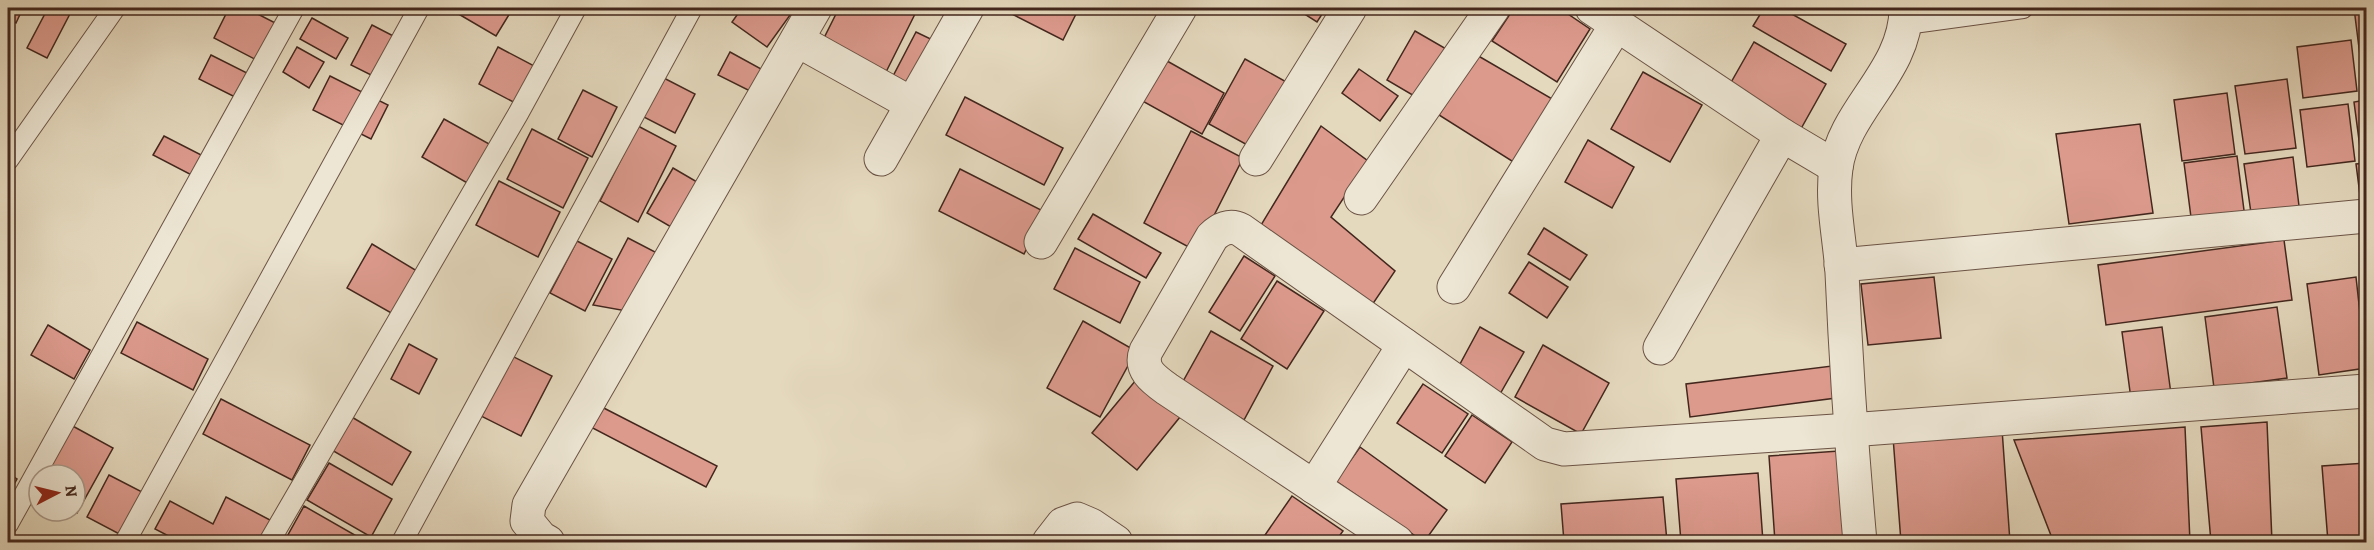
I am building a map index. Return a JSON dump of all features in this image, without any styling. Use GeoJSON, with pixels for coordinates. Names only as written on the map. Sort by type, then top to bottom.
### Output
{"type":"FeatureCollection","features":[{"type":"Feature","properties":{"kind":"street"},"geometry":{"type":"LineString","coordinates":[[548,543],[527,521],[529,505],[815,8]]}},
{"type":"Feature","properties":{"kind":"street"},"geometry":{"type":"LineString","coordinates":[[881,159],[967,8]]}},
{"type":"Feature","properties":{"kind":"street"},"geometry":{"type":"LineString","coordinates":[[1041,242],[1180,8]]}},
{"type":"Feature","properties":{"kind":"street"},"geometry":{"type":"LineString","coordinates":[[1256,159],[1350,8]]}},
{"type":"Feature","properties":{"kind":"street"},"geometry":{"type":"LineString","coordinates":[[1361,198],[1493,8]]}},
{"type":"Feature","properties":{"kind":"street"},"geometry":{"type":"LineString","coordinates":[[1454,287],[1605,16],[1782,135],[1836,167]]}},
{"type":"Feature","properties":{"kind":"street"},"geometry":{"type":"LineString","coordinates":[[1860,543],[1850,430],[1841,265],[1834,197],[1836,167],[1845,138],[1896,56],[1906,16]]}},
{"type":"Feature","properties":{"kind":"street"},"geometry":{"type":"LineString","coordinates":[[797,40],[912,104]]}},
{"type":"Feature","properties":{"kind":"street"},"geometry":{"type":"LineString","coordinates":[[1660,348],[1782,135]]}},
{"type":"Feature","properties":{"kind":"street"},"geometry":{"type":"LineString","coordinates":[[1841,265],[2367,216]]}},
{"type":"Feature","properties":{"kind":"street"},"geometry":{"type":"LineString","coordinates":[[1397,543],[1167,389],[1146,371],[1143,360],[1146,351],[1212,237],[1220,230],[1235,227],[1241,230],[1545,444],[1564,449],[2367,391]]}},
{"type":"Feature","properties":{"kind":"street"},"geometry":{"type":"LineString","coordinates":[[1314,487],[1404,345]]}},
{"type":"Feature","properties":{"kind":"street"},"geometry":{"type":"LineString","coordinates":[[1049,543],[1062,524],[1077,519],[1091,525],[1116,543]]}},
{"type":"Feature","properties":{"kind":"lane"},"geometry":{"type":"LineString","coordinates":[[8,160],[115,8]]}},
{"type":"Feature","properties":{"kind":"lane"},"geometry":{"type":"LineString","coordinates":[[8,524],[294,8]]}},
{"type":"Feature","properties":{"kind":"lane"},"geometry":{"type":"LineString","coordinates":[[125,543],[419,8]]}},
{"type":"Feature","properties":{"kind":"lane"},"geometry":{"type":"LineString","coordinates":[[269,543],[518,114],[576,8]]}},
{"type":"Feature","properties":{"kind":"lane"},"geometry":{"type":"LineString","coordinates":[[402,543],[692,8]]}},
{"type":"Feature","properties":{"kind":"lane"},"geometry":{"type":"LineString","coordinates":[[1906,16],[2023,8]]}},
{"type":"Feature","properties":{"kind":"building"},"geometry":{"type":"Polygon","coordinates":[[[8,8],[23,8],[16,23],[8,18],[8,8]]]}},
{"type":"Feature","properties":{"kind":"building"},"geometry":{"type":"Polygon","coordinates":[[[48,8],[73,8],[47,58],[27,48],[48,8]]]}},
{"type":"Feature","properties":{"kind":"building"},"geometry":{"type":"Polygon","coordinates":[[[229,8],[246,8],[289,30],[270,67],[214,38],[229,8]]]}},
{"type":"Feature","properties":{"kind":"building"},"geometry":{"type":"Polygon","coordinates":[[[451,8],[513,8],[496,36],[451,8]]]}},
{"type":"Feature","properties":{"kind":"building"},"geometry":{"type":"Polygon","coordinates":[[[742,8],[788,8],[793,11],[767,47],[732,22],[742,8]]]}},
{"type":"Feature","properties":{"kind":"building"},"geometry":{"type":"Polygon","coordinates":[[[839,8],[918,8],[886,72],[823,40],[839,8]]]}},
{"type":"Feature","properties":{"kind":"building"},"geometry":{"type":"Polygon","coordinates":[[[1010,8],[1079,8],[1063,40],[1008,12],[1010,8]]]}},
{"type":"Feature","properties":{"kind":"building"},"geometry":{"type":"Polygon","coordinates":[[[1295,8],[1326,8],[1317,22],[1295,8]]]}},
{"type":"Feature","properties":{"kind":"building"},"geometry":{"type":"Polygon","coordinates":[[[1435,8],[1448,8],[1444,13],[1435,8]]]}},
{"type":"Feature","properties":{"kind":"building"},"geometry":{"type":"Polygon","coordinates":[[[1458,8],[1483,8],[1476,19],[1458,8]]]}},
{"type":"Feature","properties":{"kind":"building"},"geometry":{"type":"Polygon","coordinates":[[[1514,8],[1559,8],[1590,29],[1557,82],[1492,41],[1514,8]]]}},
{"type":"Feature","properties":{"kind":"building"},"geometry":{"type":"Polygon","coordinates":[[[1764,8],[1781,8],[1846,44],[1831,71],[1753,26],[1764,8]]]}},
{"type":"Feature","properties":{"kind":"building"},"geometry":{"type":"Polygon","coordinates":[[[2354,8],[2366,8],[2366,55],[2360,56],[2354,8]]]}},
{"type":"Feature","properties":{"kind":"building"},"geometry":{"type":"Polygon","coordinates":[[[312,18],[348,38],[336,59],[300,39],[312,18]]]}},
{"type":"Feature","properties":{"kind":"building"},"geometry":{"type":"Polygon","coordinates":[[[372,25],[407,43],[387,83],[351,65],[372,25]]]}},
{"type":"Feature","properties":{"kind":"building"},"geometry":{"type":"Polygon","coordinates":[[[1415,31],[1448,50],[1421,100],[1387,80],[1415,31]]]}},
{"type":"Feature","properties":{"kind":"building"},"geometry":{"type":"Polygon","coordinates":[[[916,32],[937,42],[913,91],[891,80],[916,32]]]}},
{"type":"Feature","properties":{"kind":"building"},"geometry":{"type":"Polygon","coordinates":[[[2351,40],[2357,91],[2303,98],[2297,47],[2351,40]]]}},
{"type":"Feature","properties":{"kind":"building"},"geometry":{"type":"Polygon","coordinates":[[[1754,42],[1826,84],[1798,134],[1725,93],[1754,42]]]}},
{"type":"Feature","properties":{"kind":"building"},"geometry":{"type":"Polygon","coordinates":[[[297,47],[324,62],[309,88],[283,72],[297,47]]]}},
{"type":"Feature","properties":{"kind":"building"},"geometry":{"type":"Polygon","coordinates":[[[498,47],[540,69],[521,106],[479,84],[498,47]]]}},
{"type":"Feature","properties":{"kind":"building"},"geometry":{"type":"Polygon","coordinates":[[[730,52],[763,70],[752,92],[718,75],[730,52]]]}},
{"type":"Feature","properties":{"kind":"building"},"geometry":{"type":"Polygon","coordinates":[[[1475,54],[1554,100],[1515,163],[1439,115],[1475,54]]]}},
{"type":"Feature","properties":{"kind":"building"},"geometry":{"type":"Polygon","coordinates":[[[211,55],[247,73],[235,97],[199,79],[211,55]]]}},
{"type":"Feature","properties":{"kind":"building"},"geometry":{"type":"Polygon","coordinates":[[[1160,57],[1224,93],[1202,134],[1137,98],[1160,57]]]}},
{"type":"Feature","properties":{"kind":"building"},"geometry":{"type":"Polygon","coordinates":[[[1245,59],[1290,84],[1251,147],[1209,124],[1245,59]]]}},
{"type":"Feature","properties":{"kind":"building"},"geometry":{"type":"Polygon","coordinates":[[[1359,69],[1398,96],[1380,121],[1342,93],[1359,69]]]}},
{"type":"Feature","properties":{"kind":"building"},"geometry":{"type":"Polygon","coordinates":[[[1643,72],[1702,105],[1670,162],[1611,129],[1643,72]]]}},
{"type":"Feature","properties":{"kind":"building"},"geometry":{"type":"Polygon","coordinates":[[[656,74],[695,94],[675,133],[636,113],[656,74]]]}},
{"type":"Feature","properties":{"kind":"building"},"geometry":{"type":"Polygon","coordinates":[[[330,76],[388,105],[371,139],[313,110],[330,76]]]}},
{"type":"Feature","properties":{"kind":"building"},"geometry":{"type":"Polygon","coordinates":[[[2287,79],[2296,148],[2245,154],[2235,86],[2287,79]]]}},
{"type":"Feature","properties":{"kind":"building"},"geometry":{"type":"Polygon","coordinates":[[[583,90],[617,107],[592,157],[558,139],[583,90]]]}},
{"type":"Feature","properties":{"kind":"building"},"geometry":{"type":"Polygon","coordinates":[[[2227,93],[2235,154],[2182,161],[2174,100],[2227,93]]]}},
{"type":"Feature","properties":{"kind":"building"},"geometry":{"type":"Polygon","coordinates":[[[965,97],[1063,148],[1044,185],[946,135],[965,97]]]}},
{"type":"Feature","properties":{"kind":"building"},"geometry":{"type":"Polygon","coordinates":[[[2366,100],[2366,154],[2361,155],[2354,102],[2366,100]]]}},
{"type":"Feature","properties":{"kind":"building"},"geometry":{"type":"Polygon","coordinates":[[[2348,104],[2355,161],[2307,167],[2300,110],[2348,104]]]}},
{"type":"Feature","properties":{"kind":"building"},"geometry":{"type":"Polygon","coordinates":[[[444,119],[491,145],[469,184],[422,157],[444,119]]]}},
{"type":"Feature","properties":{"kind":"building"},"geometry":{"type":"Polygon","coordinates":[[[2140,124],[2153,213],[2069,224],[2056,134],[2140,124]]]}},
{"type":"Feature","properties":{"kind":"building"},"geometry":{"type":"Polygon","coordinates":[[[638,126],[676,146],[638,222],[600,201],[638,126]]]}},
{"type":"Feature","properties":{"kind":"building"},"geometry":{"type":"Polygon","coordinates":[[[1321,126],[1368,161],[1331,217],[1395,271],[1368,311],[1258,230],[1321,126]]]}},
{"type":"Feature","properties":{"kind":"building"},"geometry":{"type":"Polygon","coordinates":[[[532,129],[588,158],[563,208],[507,179],[532,129]]]}},
{"type":"Feature","properties":{"kind":"building"},"geometry":{"type":"Polygon","coordinates":[[[1191,131],[1243,158],[1196,251],[1144,223],[1191,131]]]}},
{"type":"Feature","properties":{"kind":"building"},"geometry":{"type":"Polygon","coordinates":[[[164,136],[215,162],[205,182],[153,155],[164,136]]]}},
{"type":"Feature","properties":{"kind":"building"},"geometry":{"type":"Polygon","coordinates":[[[1588,140],[1634,167],[1612,208],[1565,182],[1588,140]]]}},
{"type":"Feature","properties":{"kind":"building"},"geometry":{"type":"Polygon","coordinates":[[[2237,156],[2245,218],[2192,225],[2184,163],[2237,156]]]}},
{"type":"Feature","properties":{"kind":"building"},"geometry":{"type":"Polygon","coordinates":[[[2293,157],[2300,214],[2252,220],[2244,164],[2293,157]]]}},
{"type":"Feature","properties":{"kind":"building"},"geometry":{"type":"Polygon","coordinates":[[[2366,163],[2366,203],[2361,203],[2356,164],[2366,163]]]}},
{"type":"Feature","properties":{"kind":"building"},"geometry":{"type":"Polygon","coordinates":[[[673,168],[704,186],[678,231],[647,213],[673,168]]]}},
{"type":"Feature","properties":{"kind":"building"},"geometry":{"type":"Polygon","coordinates":[[[960,169],[1045,212],[1024,254],[939,211],[960,169]]]}},
{"type":"Feature","properties":{"kind":"building"},"geometry":{"type":"Polygon","coordinates":[[[499,181],[560,212],[538,257],[476,225],[499,181]]]}},
{"type":"Feature","properties":{"kind":"building"},"geometry":{"type":"Polygon","coordinates":[[[1093,214],[1161,253],[1146,278],[1078,239],[1093,214]]]}},
{"type":"Feature","properties":{"kind":"building"},"geometry":{"type":"Polygon","coordinates":[[[1544,228],[1587,255],[1570,280],[1528,254],[1544,228]]]}},
{"type":"Feature","properties":{"kind":"building"},"geometry":{"type":"Polygon","coordinates":[[[628,238],[659,254],[632,312],[593,305],[628,238]]]}},
{"type":"Feature","properties":{"kind":"building"},"geometry":{"type":"Polygon","coordinates":[[[2284,240],[2292,300],[2106,325],[2098,265],[2284,240]]]}},
{"type":"Feature","properties":{"kind":"building"},"geometry":{"type":"Polygon","coordinates":[[[577,241],[612,259],[585,311],[550,293],[577,241]]]}},
{"type":"Feature","properties":{"kind":"building"},"geometry":{"type":"Polygon","coordinates":[[[372,244],[417,271],[393,314],[347,288],[372,244]]]}},
{"type":"Feature","properties":{"kind":"building"},"geometry":{"type":"Polygon","coordinates":[[[1075,248],[1140,282],[1120,323],[1054,289],[1075,248]]]}},
{"type":"Feature","properties":{"kind":"building"},"geometry":{"type":"Polygon","coordinates":[[[1244,256],[1275,276],[1240,331],[1209,312],[1244,256]]]}},
{"type":"Feature","properties":{"kind":"building"},"geometry":{"type":"Polygon","coordinates":[[[1529,262],[1568,287],[1547,318],[1509,293],[1529,262]]]}},
{"type":"Feature","properties":{"kind":"building"},"geometry":{"type":"Polygon","coordinates":[[[1934,277],[1941,338],[1868,345],[1861,284],[1934,277]]]}},
{"type":"Feature","properties":{"kind":"building"},"geometry":{"type":"Polygon","coordinates":[[[2356,277],[2366,368],[2319,375],[2307,284],[2356,277]]]}},
{"type":"Feature","properties":{"kind":"building"},"geometry":{"type":"Polygon","coordinates":[[[1277,281],[1324,311],[1287,369],[1241,339],[1277,281]]]}},
{"type":"Feature","properties":{"kind":"building"},"geometry":{"type":"Polygon","coordinates":[[[2277,307],[2287,378],[2214,388],[2205,317],[2277,307]]]}},
{"type":"Feature","properties":{"kind":"building"},"geometry":{"type":"Polygon","coordinates":[[[1083,321],[1136,351],[1100,417],[1047,388],[1083,321]]]}},
{"type":"Feature","properties":{"kind":"building"},"geometry":{"type":"Polygon","coordinates":[[[137,322],[208,359],[193,390],[121,353],[137,322]]]}},
{"type":"Feature","properties":{"kind":"building"},"geometry":{"type":"Polygon","coordinates":[[[48,325],[90,350],[74,379],[31,355],[48,325]]]}},
{"type":"Feature","properties":{"kind":"building"},"geometry":{"type":"Polygon","coordinates":[[[1480,327],[1524,352],[1496,401],[1453,377],[1480,327]]]}},
{"type":"Feature","properties":{"kind":"building"},"geometry":{"type":"Polygon","coordinates":[[[2162,327],[2171,394],[2131,399],[2122,332],[2162,327]]]}},
{"type":"Feature","properties":{"kind":"building"},"geometry":{"type":"Polygon","coordinates":[[[1211,331],[1273,366],[1244,420],[1181,385],[1211,331]]]}},
{"type":"Feature","properties":{"kind":"building"},"geometry":{"type":"Polygon","coordinates":[[[409,344],[437,359],[419,394],[391,379],[409,344]]]}},
{"type":"Feature","properties":{"kind":"building"},"geometry":{"type":"Polygon","coordinates":[[[1543,345],[1609,383],[1581,434],[1515,397],[1543,345]]]}},
{"type":"Feature","properties":{"kind":"building"},"geometry":{"type":"Polygon","coordinates":[[[502,351],[552,376],[521,436],[471,411],[502,351]]]}},
{"type":"Feature","properties":{"kind":"building"},"geometry":{"type":"Polygon","coordinates":[[[1832,366],[1836,398],[1690,417],[1686,384],[1832,366]]]}},
{"type":"Feature","properties":{"kind":"building"},"geometry":{"type":"Polygon","coordinates":[[[1136,380],[1180,417],[1137,470],[1092,433],[1136,380]]]}},
{"type":"Feature","properties":{"kind":"building"},"geometry":{"type":"Polygon","coordinates":[[[1423,384],[1468,414],[1442,453],[1397,423],[1423,384]]]}},
{"type":"Feature","properties":{"kind":"building"},"geometry":{"type":"Polygon","coordinates":[[[221,399],[310,445],[292,480],[203,434],[221,399]]]}},
{"type":"Feature","properties":{"kind":"building"},"geometry":{"type":"Polygon","coordinates":[[[594,403],[717,466],[706,487],[583,423],[594,403]]]}},
{"type":"Feature","properties":{"kind":"building"},"geometry":{"type":"Polygon","coordinates":[[[1472,415],[1512,442],[1485,483],[1445,456],[1472,415]]]}},
{"type":"Feature","properties":{"kind":"building"},"geometry":{"type":"Polygon","coordinates":[[[350,416],[411,452],[392,485],[330,449],[350,416]]]}},
{"type":"Feature","properties":{"kind":"building"},"geometry":{"type":"Polygon","coordinates":[[[2267,422],[2272,542],[2211,542],[2201,427],[2267,422]]]}},
{"type":"Feature","properties":{"kind":"building"},"geometry":{"type":"Polygon","coordinates":[[[69,424],[113,448],[87,495],[87,463],[48,463],[69,424]]]}},
{"type":"Feature","properties":{"kind":"building"},"geometry":{"type":"Polygon","coordinates":[[[2185,427],[2190,542],[2105,542],[2052,538],[2014,440],[2185,427]]]}},
{"type":"Feature","properties":{"kind":"building"},"geometry":{"type":"Polygon","coordinates":[[[2002,429],[2010,542],[1901,542],[1893,437],[2002,429]]]}},
{"type":"Feature","properties":{"kind":"building"},"geometry":{"type":"Polygon","coordinates":[[[1360,447],[1447,510],[1424,542],[1336,481],[1360,447]]]}},
{"type":"Feature","properties":{"kind":"building"},"geometry":{"type":"Polygon","coordinates":[[[1839,451],[1846,542],[1775,542],[1769,456],[1839,451]]]}},
{"type":"Feature","properties":{"kind":"building"},"geometry":{"type":"Polygon","coordinates":[[[329,463],[392,499],[371,537],[307,500],[329,463]]]}},
{"type":"Feature","properties":{"kind":"building"},"geometry":{"type":"Polygon","coordinates":[[[2366,463],[2366,542],[2328,542],[2322,466],[2366,463]]]}},
{"type":"Feature","properties":{"kind":"building"},"geometry":{"type":"Polygon","coordinates":[[[8,473],[17,479],[8,495],[8,473]]]}},
{"type":"Feature","properties":{"kind":"building"},"geometry":{"type":"Polygon","coordinates":[[[1758,473],[1763,542],[1681,542],[1676,479],[1758,473]]]}},
{"type":"Feature","properties":{"kind":"building"},"geometry":{"type":"Polygon","coordinates":[[[109,475],[146,494],[125,537],[87,517],[109,475]]]}},
{"type":"Feature","properties":{"kind":"building"},"geometry":{"type":"Polygon","coordinates":[[[1292,496],[1343,531],[1335,542],[1276,542],[1265,535],[1292,496]]]}},
{"type":"Feature","properties":{"kind":"building"},"geometry":{"type":"Polygon","coordinates":[[[226,497],[272,521],[260,542],[180,542],[155,529],[170,501],[213,524],[226,497]]]}},
{"type":"Feature","properties":{"kind":"building"},"geometry":{"type":"Polygon","coordinates":[[[1663,497],[1667,542],[1564,542],[1561,504],[1663,497]]]}},
{"type":"Feature","properties":{"kind":"building"},"geometry":{"type":"Polygon","coordinates":[[[304,506],[367,542],[284,542],[304,506]]]}},
{"type":"Feature","properties":{"kind":"building"},"geometry":{"type":"Polygon","coordinates":[[[141,536],[153,542],[138,542],[141,536]]]}}]}
